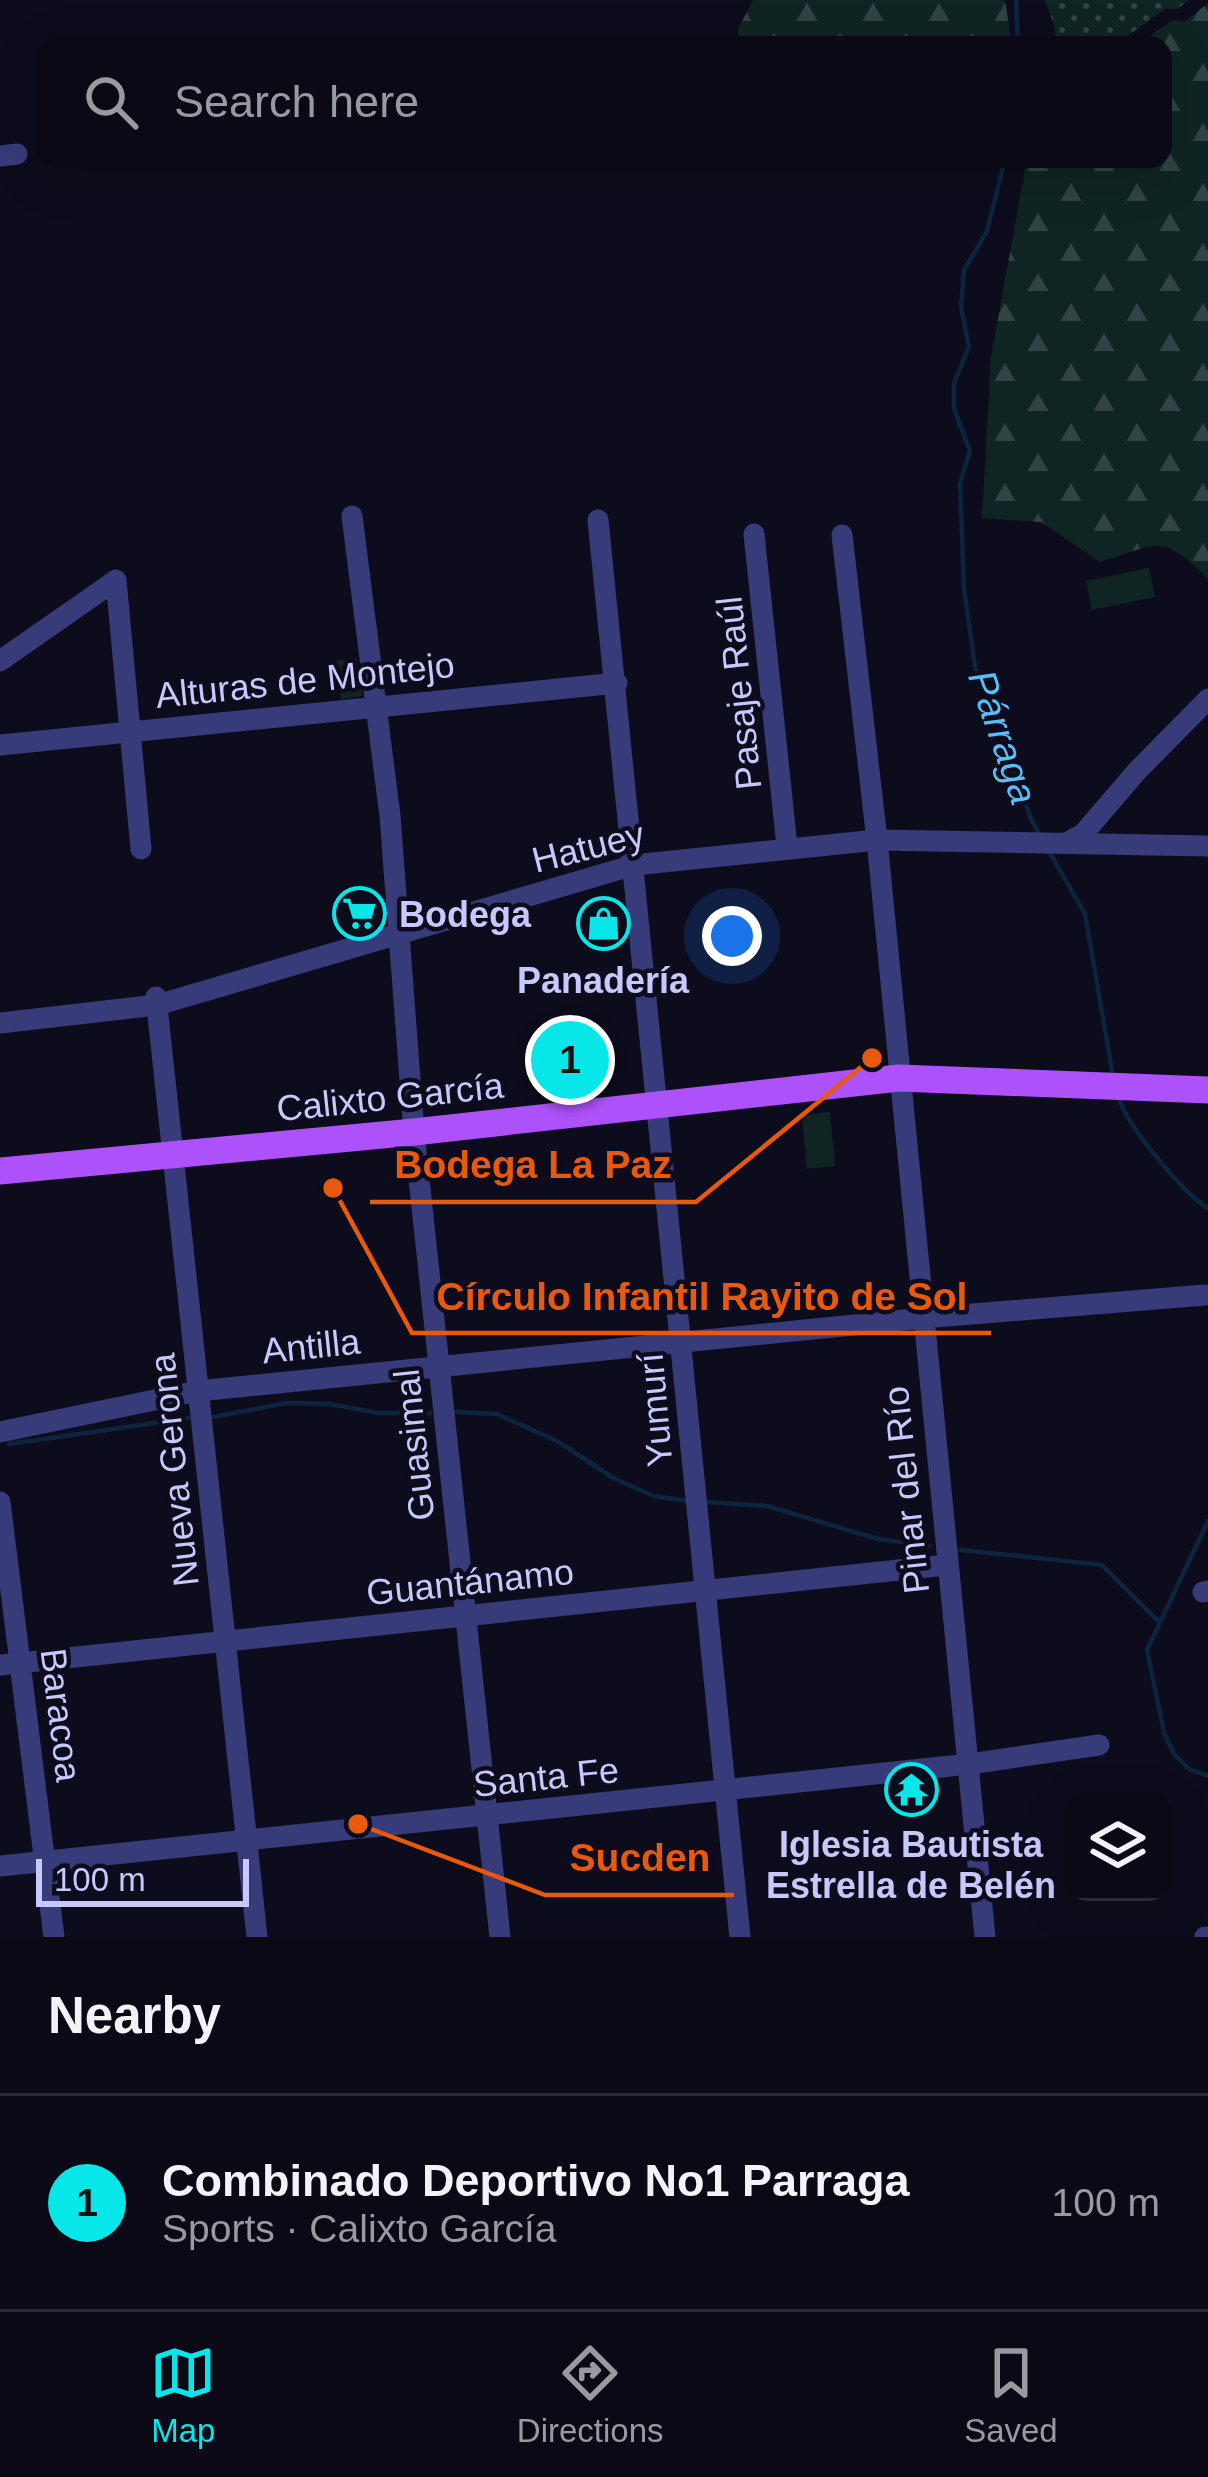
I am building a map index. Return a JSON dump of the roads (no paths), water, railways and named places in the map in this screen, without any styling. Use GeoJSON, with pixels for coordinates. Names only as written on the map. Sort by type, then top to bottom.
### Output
{"type":"FeatureCollection","features":[{"type":"Feature","properties":{"kind":"main road","name":"Calixto García"},"geometry":{"type":"LineString","coordinates":[[4,1165],[175,1156],[899,1078],[1208,1090]]}},
{"type":"Feature","properties":{"kind":"street","name":"Guasimal"},"geometry":{"type":"LineString","coordinates":[[352,516],[390,816],[414,1132],[500,1937]]}},
{"type":"Feature","properties":{"kind":"street","name":"Yumurí"},"geometry":{"type":"LineString","coordinates":[[598,520],[740,1937]]}},
{"type":"Feature","properties":{"kind":"street","name":"Pasaje Raúl"},"geometry":{"type":"LineString","coordinates":[[754,534],[788,846]]}},
{"type":"Feature","properties":{"kind":"street","name":"Pinar del Río"},"geometry":{"type":"LineString","coordinates":[[842,535],[877,840],[985,1937]]}},
{"type":"Feature","properties":{"kind":"street"},"geometry":{"type":"LineString","coordinates":[[0,661],[116,580],[141,849]]}},
{"type":"Feature","properties":{"kind":"street","name":"Alturas de Montejo"},"geometry":{"type":"LineString","coordinates":[[0,745],[617,683]]}},
{"type":"Feature","properties":{"kind":"street"},"geometry":{"type":"LineString","coordinates":[[1067,842],[1083,834],[1208,699]]}},
{"type":"Feature","properties":{"kind":"street","name":"Hatuey"},"geometry":{"type":"LineString","coordinates":[[0,1023],[157,1001],[634,865],[877,840],[1208,846]]}},
{"type":"Feature","properties":{"kind":"street","name":"Nueva Gerona"},"geometry":{"type":"LineString","coordinates":[[157,1001],[257,1937]]}},
{"type":"Feature","properties":{"kind":"street","name":"Antilla"},"geometry":{"type":"LineString","coordinates":[[0,1432],[198,1390],[922,1318],[1205,1295]]}},
{"type":"Feature","properties":{"kind":"street","name":"Baracoa"},"geometry":{"type":"LineString","coordinates":[[0,1502],[11,1664],[46,1862],[54,1937]]}},
{"type":"Feature","properties":{"kind":"street","name":"Guantánamo"},"geometry":{"type":"LineString","coordinates":[[11,1664],[946,1565]]}},
{"type":"Feature","properties":{"kind":"street","name":"Santa Fe"},"geometry":{"type":"LineString","coordinates":[[0,1866],[489,1817],[970,1764],[1099,1745]]}},
{"type":"Feature","properties":{"kind":"waterway","name":"Párraga"},"geometry":{"type":"LineString","coordinates":[[1016,0],[1018,36]]}},
{"type":"Feature","properties":{"kind":"waterway","name":"Párraga"},"geometry":{"type":"LineString","coordinates":[[1003,168],[987,231],[964,270],[961,307],[969,347],[954,383],[954,409],[970,451],[960,483],[964,589],[975,667],[1041,837]]}},
{"type":"Feature","properties":{"kind":"waterway","name":"Párraga"},"geometry":{"type":"LineString","coordinates":[[1050,853],[1085,914],[1113,1076]]}},
{"type":"Feature","properties":{"kind":"waterway","name":"Párraga"},"geometry":{"type":"LineString","coordinates":[[1119,1098],[1157,1158],[1208,1208]]}},
{"type":"Feature","properties":{"kind":"waterway"},"geometry":{"type":"LineString","coordinates":[[213,1417],[287,1403],[430,1413]]}},
{"type":"Feature","properties":{"kind":"waterway"},"geometry":{"type":"LineString","coordinates":[[456,1412],[497,1414],[557,1441],[615,1479],[654,1496],[687,1501]]}},
{"type":"Feature","properties":{"kind":"waterway"},"geometry":{"type":"LineString","coordinates":[[9,1444],[189,1418]]}},
{"type":"Feature","properties":{"kind":"waterway"},"geometry":{"type":"LineString","coordinates":[[705,1502],[767,1506],[878,1539],[929,1546]]}},
{"type":"Feature","properties":{"kind":"waterway","name":"Párraga"},"geometry":{"type":"LineString","coordinates":[[1208,1521],[1147,1650],[1164,1733],[1174,1754],[1189,1769],[1208,1776]]}},
{"type":"Feature","properties":{"kind":"waterway"},"geometry":{"type":"LineString","coordinates":[[961,1550],[1102,1565],[1159,1622]]}},
{"type":"Feature","properties":{"kind":"place","name":"Bodega"},"geometry":{"type":"Point","coordinates":[360,914]}},
{"type":"Feature","properties":{"kind":"place","name":"Panadería"},"geometry":{"type":"Point","coordinates":[603,924]}},
{"type":"Feature","properties":{"kind":"place","name":"Bodega La Paz"},"geometry":{"type":"Point","coordinates":[872,1058]}},
{"type":"Feature","properties":{"kind":"place","name":"Combinado Deportivo No1 Parraga"},"geometry":{"type":"Point","coordinates":[570,1060]}},
{"type":"Feature","properties":{"kind":"place","name":"Círculo Infantil Rayito de Sol"},"geometry":{"type":"Point","coordinates":[333,1188]}},
{"type":"Feature","properties":{"kind":"place","name":"Iglesia Bautista Estrella de Belén"},"geometry":{"type":"Point","coordinates":[911,1789]}},
{"type":"Feature","properties":{"kind":"place","name":"Sucden"},"geometry":{"type":"Point","coordinates":[358,1824]}}]}
